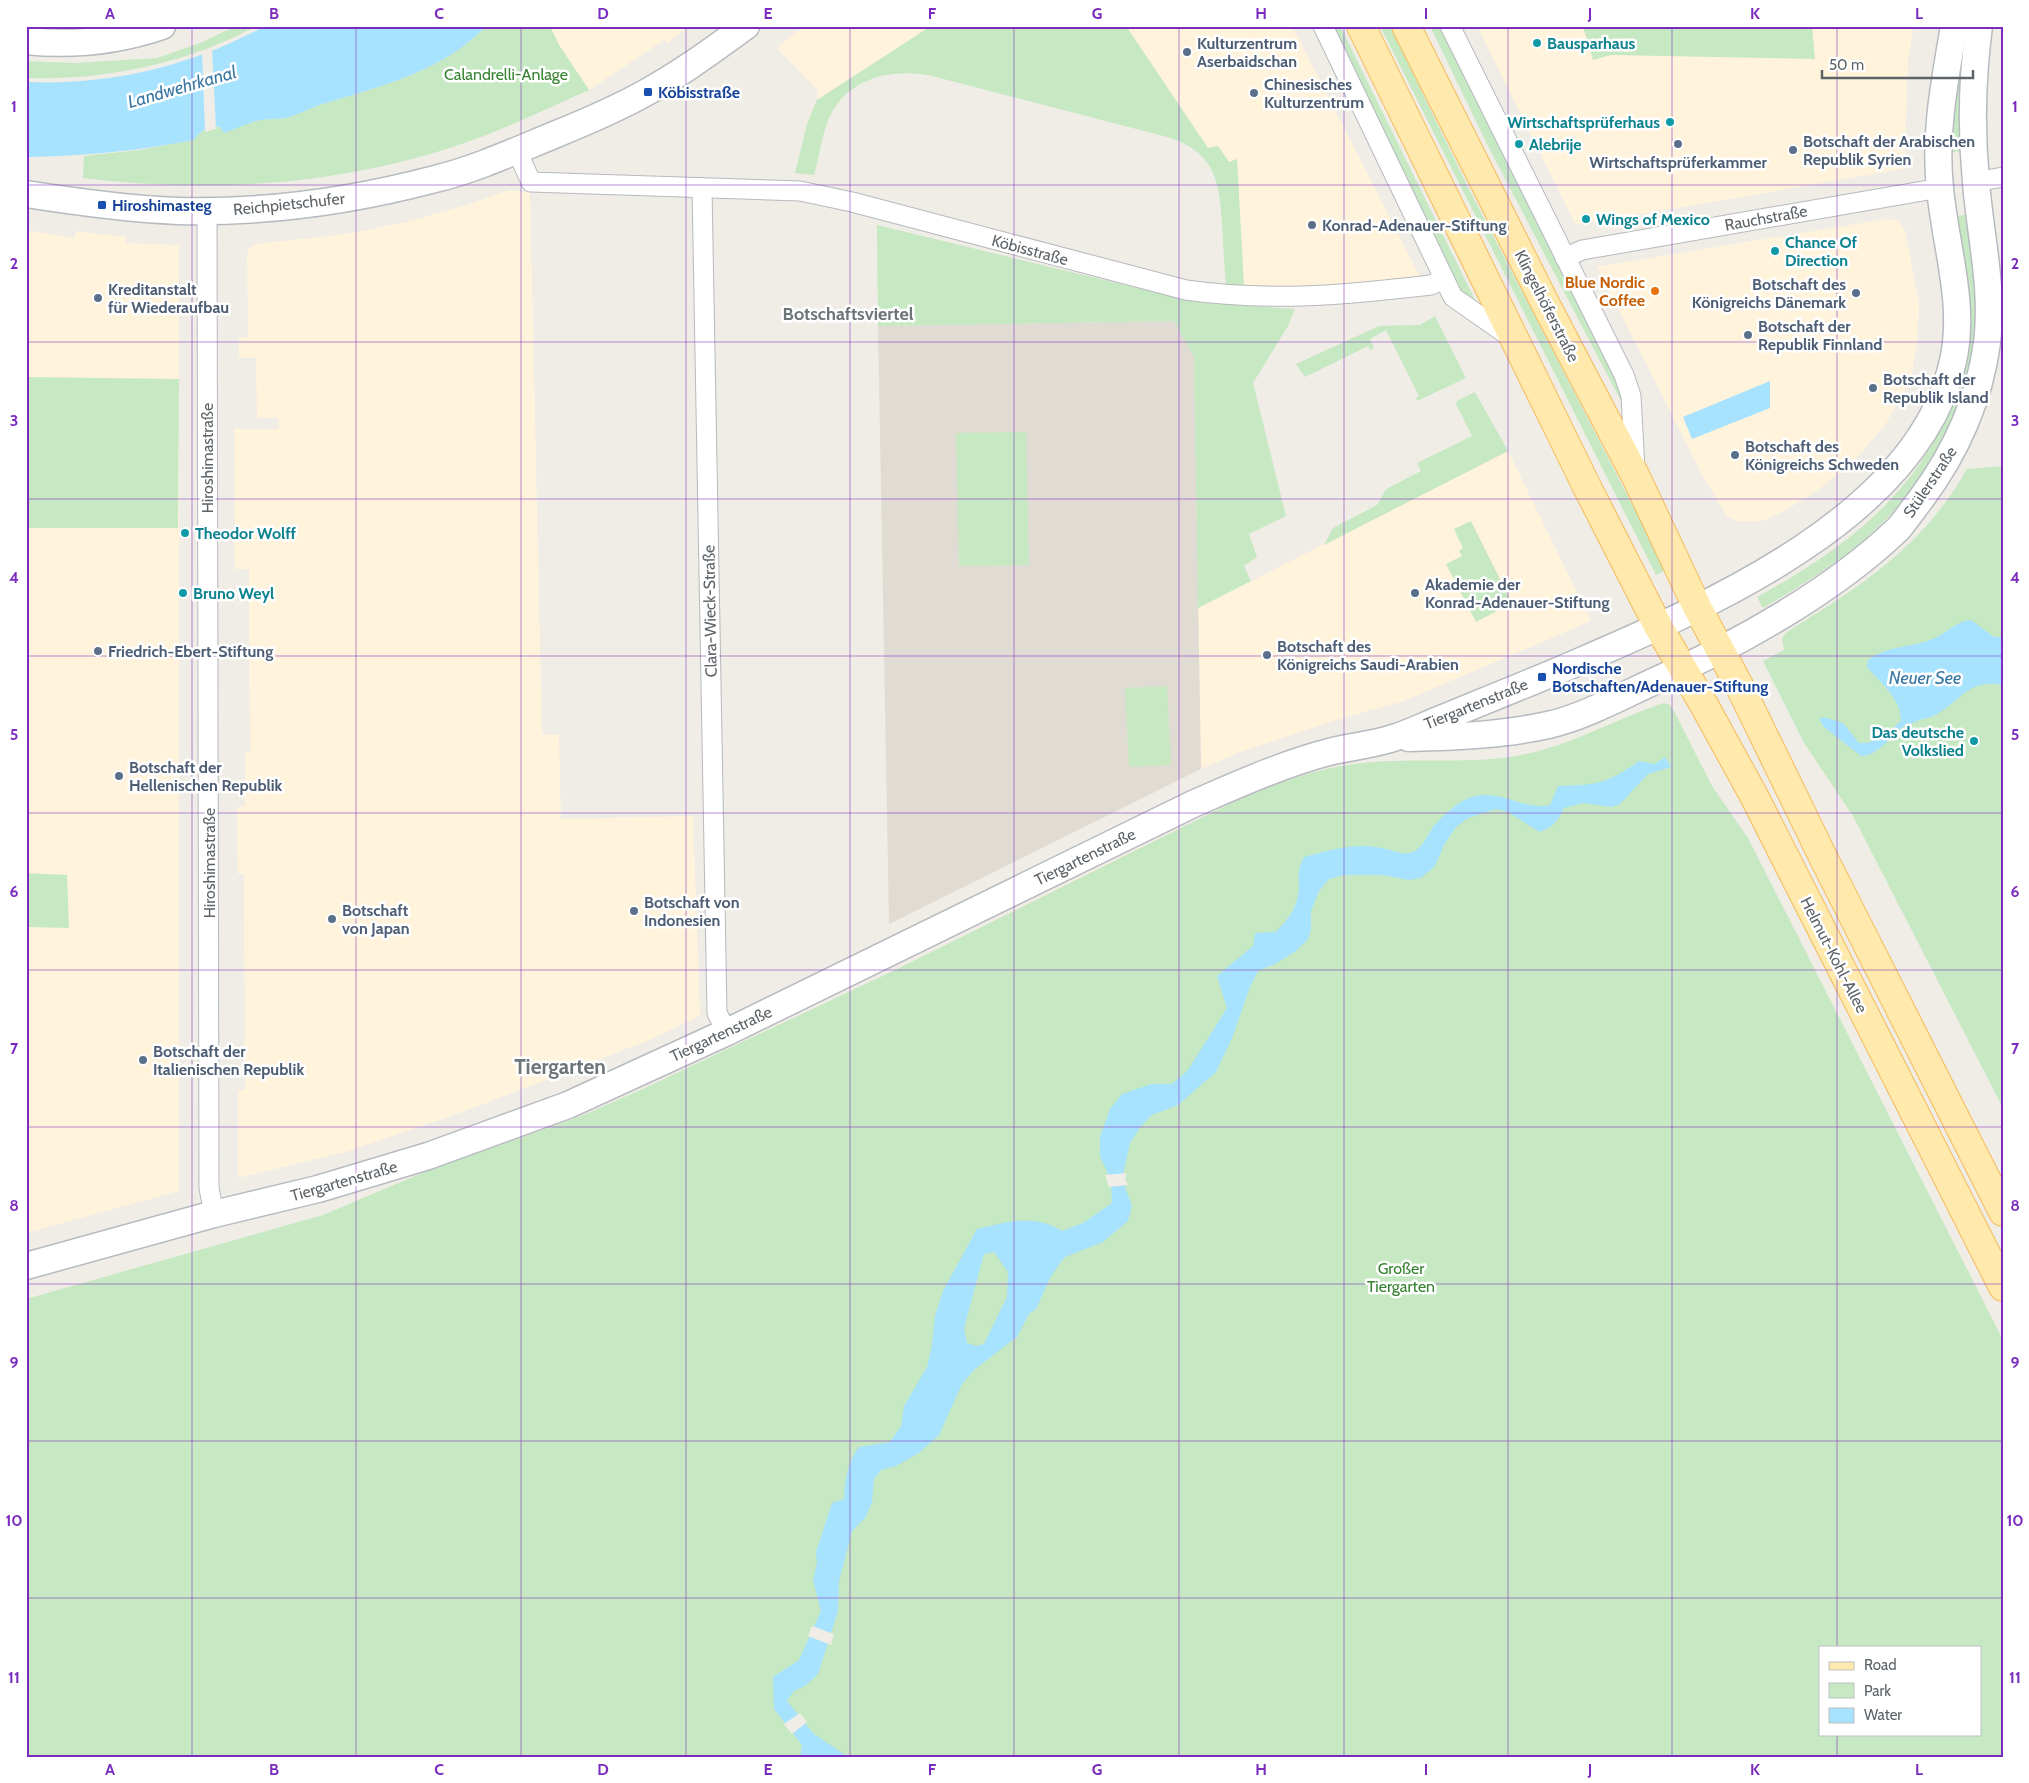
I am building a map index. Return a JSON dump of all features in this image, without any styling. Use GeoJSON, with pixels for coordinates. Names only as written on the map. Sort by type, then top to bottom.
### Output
{"type":"FeatureCollection","features":[{"type":"Feature","properties":{"kind":"main road"},"geometry":{"type":"LineString","coordinates":[[26,41],[52,44],[100,41],[162,26]]}},
{"type":"Feature","properties":{"kind":"main road","name":"Reichpietschufer"},"geometry":{"type":"LineString","coordinates":[[26,194],[116,207],[207,211],[264,208],[354,197],[437,179],[517,151],[603,115],[648,92],[699,60],[746,26]]}},
{"type":"Feature","properties":{"kind":"main road"},"geometry":{"type":"LineString","coordinates":[[1361,26],[1560,434],[1658,626]]}},
{"type":"Feature","properties":{"kind":"main road","name":"Klingelhöferstraße"},"geometry":{"type":"LineString","coordinates":[[1406,26],[1523,260],[1636,477],[1697,607],[1720,650]]}},
{"type":"Feature","properties":{"kind":"main road"},"geometry":{"type":"LineString","coordinates":[[1697,607],[1748,582],[1807,546],[1838,524],[1886,480],[1913,446],[1935,413],[1945,392],[1954,360],[1957,331],[1957,298],[1940,188],[1938,129],[1954,26]]}},
{"type":"Feature","properties":{"kind":"main road","name":"Stülerstraße"},"geometry":{"type":"LineString","coordinates":[[1683,669],[1720,650],[1852,569],[1900,527],[1950,456],[1974,403],[1987,341],[1988,303],[1976,182],[1974,70],[1979,26]]}},
{"type":"Feature","properties":{"kind":"main road"},"geometry":{"type":"LineString","coordinates":[[1940,188],[1976,182]]}},
{"type":"Feature","properties":{"kind":"main road","name":"Tiergartenstraße"},"geometry":{"type":"LineString","coordinates":[[1391,739],[1542,677],[1697,607]]}},
{"type":"Feature","properties":{"kind":"main road","name":"Helmut-Kohl-Allee"},"geometry":{"type":"LineString","coordinates":[[1658,626],[1778,843],[2003,1287]]}},
{"type":"Feature","properties":{"kind":"main road","name":"Helmut-Kohl-Allee"},"geometry":{"type":"LineString","coordinates":[[1720,650],[2003,1212]]}},
{"type":"Feature","properties":{"kind":"main road","name":"Tiergartenstraße"},"geometry":{"type":"LineString","coordinates":[[26,1266],[214,1214],[318,1189],[475,1140],[568,1105],[727,1032],[1194,803],[1267,772],[1328,752],[1391,739],[1465,736],[1550,725],[1683,669]]}},
{"type":"Feature","properties":{"kind":"street"},"geometry":{"type":"LineString","coordinates":[[1323,26],[1453,297],[1516,342]]}},
{"type":"Feature","properties":{"kind":"street","name":"Klingelhöferstraße"},"geometry":{"type":"LineString","coordinates":[[1450,26],[1624,375],[1630,396],[1636,477]]}},
{"type":"Feature","properties":{"kind":"street","name":"Köbisstraße"},"geometry":{"type":"LineString","coordinates":[[517,151],[531,182],[800,191],[852,202],[1170,287],[1235,297],[1337,296],[1432,286],[1444,279]]}},
{"type":"Feature","properties":{"kind":"street"},"geometry":{"type":"LineString","coordinates":[[1976,182],[2003,177]]}},
{"type":"Feature","properties":{"kind":"street","name":"Clara-Wieck-Straße"},"geometry":{"type":"LineString","coordinates":[[702,188],[718,1012],[727,1032]]}},
{"type":"Feature","properties":{"kind":"street","name":"Rauchstraße"},"geometry":{"type":"LineString","coordinates":[[1565,258],[1582,250],[1940,188]]}},
{"type":"Feature","properties":{"kind":"street","name":"Hiroshimastraße"},"geometry":{"type":"LineString","coordinates":[[207,211],[209,1188],[214,1214]]}},
{"type":"Feature","properties":{"kind":"shaded area"},"geometry":{"type":"Polygon","coordinates":[[[550,26],[688,26],[667,44],[664,40],[589,90],[559,45],[550,26]]]}},
{"type":"Feature","properties":{"kind":"shaded area"},"geometry":{"type":"Polygon","coordinates":[[[804,26],[931,26],[817,100],[818,90],[777,48],[804,26]]]}},
{"type":"Feature","properties":{"kind":"shaded area"},"geometry":{"type":"Polygon","coordinates":[[[1126,26],[1292,26],[1420,277],[1324,287],[1244,287],[1237,159],[1229,162],[1218,146],[1208,148],[1126,26]]]}},
{"type":"Feature","properties":{"kind":"shaded area"},"geometry":{"type":"Polygon","coordinates":[[[1477,26],[1914,26],[1908,59],[1904,169],[1576,225],[1477,26]]]}},
{"type":"Feature","properties":{"kind":"shaded area"},"geometry":{"type":"Polygon","coordinates":[[[510,190],[530,193],[542,734],[559,735],[561,819],[693,816],[700,1016],[647,1041],[465,1111],[349,1151],[238,1178],[238,1090],[245,1090],[244,874],[238,874],[237,807],[245,806],[245,752],[250,752],[249,569],[235,569],[234,429],[279,429],[278,418],[257,418],[256,358],[239,358],[239,338],[248,337],[247,254],[251,246],[256,244],[347,234],[406,222],[467,205],[510,190]]]}},
{"type":"Feature","properties":{"kind":"shaded area"},"geometry":{"type":"Polygon","coordinates":[[[1886,219],[1898,220],[1905,231],[1919,303],[1917,344],[1910,383],[1885,425],[1854,461],[1818,490],[1786,510],[1762,521],[1739,522],[1727,516],[1704,478],[1597,267],[1886,219]]]}},
{"type":"Feature","properties":{"kind":"shaded area"},"geometry":{"type":"Polygon","coordinates":[[[26,230],[75,238],[75,231],[126,237],[126,243],[179,245],[179,1191],[26,1233],[26,230]]]}},
{"type":"Feature","properties":{"kind":"shaded area"},"geometry":{"type":"Polygon","coordinates":[[[1174,321],[1194,357],[1201,769],[889,924],[878,326],[1174,321]]]}},
{"type":"Feature","properties":{"kind":"shaded area"},"geometry":{"type":"Polygon","coordinates":[[[1508,451],[1591,621],[1404,701],[1333,721],[1238,753],[1201,769],[1198,608],[1508,451]]]}},
{"type":"Feature","properties":{"kind":"green space"},"geometry":{"type":"Polygon","coordinates":[[[236,26],[256,26],[203,50],[145,67],[85,76],[26,78],[26,61],[76,63],[157,58],[200,43],[236,26]]]}},
{"type":"Feature","properties":{"kind":"green space","name":"Calandrelli-Anlage"},"geometry":{"type":"Polygon","coordinates":[[[486,26],[550,26],[559,45],[589,90],[495,132],[433,153],[384,166],[334,175],[284,182],[234,185],[133,183],[83,178],[84,156],[139,150],[194,140],[202,131],[212,127],[220,127],[224,133],[256,121],[290,117],[322,104],[391,83],[431,66],[469,42],[486,26]]]}},
{"type":"Feature","properties":{"kind":"green space"},"geometry":{"type":"Polygon","coordinates":[[[931,26],[1126,26],[1208,148],[1218,146],[1229,162],[1237,159],[1244,287],[1226,284],[1222,223],[1216,181],[1206,161],[1186,144],[1171,138],[928,75],[901,73],[887,75],[862,83],[850,91],[840,100],[829,119],[823,135],[814,175],[795,173],[807,124],[817,100],[931,26]]]}},
{"type":"Feature","properties":{"kind":"green space"},"geometry":{"type":"Polygon","coordinates":[[[1332,26],[1340,26],[1479,308],[1462,297],[1332,26]]]}},
{"type":"Feature","properties":{"kind":"green space"},"geometry":{"type":"Polygon","coordinates":[[[1380,26],[1390,26],[1468,187],[1666,570],[1656,575],[1380,26]]]}},
{"type":"Feature","properties":{"kind":"green space"},"geometry":{"type":"Polygon","coordinates":[[[1430,26],[1440,26],[1618,379],[1622,403],[1487,144],[1430,26]]]}},
{"type":"Feature","properties":{"kind":"green space"},"geometry":{"type":"Polygon","coordinates":[[[1583,26],[1812,26],[1815,59],[1611,55],[1593,60],[1583,26]]]}},
{"type":"Feature","properties":{"kind":"green space"},"geometry":{"type":"Polygon","coordinates":[[[1971,26],[1964,151],[1949,152],[1952,72],[1971,26]]]}},
{"type":"Feature","properties":{"kind":"green space"},"geometry":{"type":"Polygon","coordinates":[[[1968,214],[1975,285],[1975,342],[1967,381],[1948,430],[1913,488],[1893,512],[1846,554],[1763,608],[1757,597],[1792,577],[1856,532],[1885,506],[1910,477],[1932,445],[1949,409],[1961,370],[1953,217],[1968,214]]]}},
{"type":"Feature","properties":{"kind":"green space"},"geometry":{"type":"Polygon","coordinates":[[[877,225],[1195,302],[1295,309],[1288,326],[1253,383],[1286,516],[1249,534],[1257,557],[1244,566],[1251,581],[1198,608],[1194,357],[1174,321],[878,326],[877,225]]]}},
{"type":"Feature","properties":{"kind":"green space"},"geometry":{"type":"Polygon","coordinates":[[[1435,316],[1466,378],[1417,401],[1416,398],[1419,396],[1386,330],[1370,339],[1374,348],[1370,350],[1368,346],[1305,377],[1296,364],[1379,326],[1420,325],[1435,316]]]}},
{"type":"Feature","properties":{"kind":"green space"},"geometry":{"type":"Polygon","coordinates":[[[26,377],[179,379],[178,528],[26,528],[26,377]]]}},
{"type":"Feature","properties":{"kind":"green space"},"geometry":{"type":"Polygon","coordinates":[[[1475,392],[1508,451],[1324,545],[1333,528],[1377,505],[1386,489],[1421,471],[1417,463],[1472,436],[1455,402],[1475,392]]]}},
{"type":"Feature","properties":{"kind":"green space"},"geometry":{"type":"Polygon","coordinates":[[[1026,432],[1029,565],[959,566],[956,433],[1026,432]]]}},
{"type":"Feature","properties":{"kind":"green space"},"geometry":{"type":"Polygon","coordinates":[[[2003,466],[2003,1108],[1853,816],[1804,743],[1763,661],[1784,650],[1782,638],[1787,632],[1865,581],[1910,543],[1949,497],[1967,469],[2003,466]]]}},
{"type":"Feature","properties":{"kind":"green space"},"geometry":{"type":"Polygon","coordinates":[[[1471,521],[1512,603],[1476,622],[1446,564],[1462,556],[1459,551],[1463,548],[1454,529],[1471,521]]]}},
{"type":"Feature","properties":{"kind":"green space"},"geometry":{"type":"Polygon","coordinates":[[[1167,686],[1171,765],[1129,767],[1125,688],[1167,686]]]}},
{"type":"Feature","properties":{"kind":"green space","name":"Großer Tiergarten"},"geometry":{"type":"Polygon","coordinates":[[[1664,703],[1670,705],[1712,786],[1748,838],[2003,1340],[2003,1757],[26,1757],[26,1299],[323,1215],[427,1171],[579,1117],[645,1088],[893,971],[1221,808],[1286,781],[1303,775],[1355,764],[1510,757],[1550,748],[1664,703]]]}},
{"type":"Feature","properties":{"kind":"green space"},"geometry":{"type":"Polygon","coordinates":[[[26,873],[67,875],[69,928],[26,927],[26,873]]]}},
{"type":"Feature","properties":{"kind":"water","name":"Landwehrkanal"},"geometry":{"type":"Polygon","coordinates":[[[265,26],[486,26],[469,42],[431,66],[391,83],[322,104],[290,117],[256,121],[224,133],[220,127],[212,127],[202,131],[194,140],[152,147],[90,154],[26,157],[26,82],[88,81],[119,77],[149,70],[209,52],[265,26]]]}},
{"type":"Feature","properties":{"kind":"water"},"geometry":{"type":"Polygon","coordinates":[[[1770,381],[1770,408],[1692,439],[1683,417],[1770,381]]]}},
{"type":"Feature","properties":{"kind":"water","name":"Neuer See"},"geometry":{"type":"Polygon","coordinates":[[[1971,620],[1994,637],[2003,637],[2003,685],[1991,684],[1974,687],[1937,714],[1916,721],[1908,726],[1901,720],[1898,705],[1894,698],[1867,667],[1868,660],[1892,649],[1928,641],[1957,624],[1971,620]]]}},
{"type":"Feature","properties":{"kind":"water"},"geometry":{"type":"Polygon","coordinates":[[[1824,717],[1843,723],[1859,743],[1868,743],[1885,734],[1890,739],[1873,753],[1861,756],[1824,727],[1819,719],[1824,717]]]}},
{"type":"Feature","properties":{"kind":"water"},"geometry":{"type":"Polygon","coordinates":[[[1665,757],[1671,767],[1648,774],[1620,804],[1612,807],[1583,803],[1564,808],[1555,823],[1540,832],[1508,812],[1496,809],[1468,818],[1456,827],[1444,845],[1435,866],[1421,878],[1409,880],[1382,875],[1344,875],[1329,879],[1319,891],[1311,911],[1311,929],[1308,939],[1296,951],[1277,963],[1258,971],[1250,987],[1232,1038],[1216,1072],[1178,1105],[1152,1115],[1141,1126],[1130,1143],[1122,1179],[1132,1206],[1128,1221],[1103,1242],[1065,1257],[1050,1278],[1036,1309],[1029,1314],[1017,1337],[975,1369],[962,1384],[939,1435],[919,1453],[896,1466],[881,1470],[874,1479],[872,1502],[866,1517],[852,1531],[839,1581],[838,1611],[818,1674],[805,1686],[794,1691],[787,1701],[814,1734],[848,1757],[800,1757],[802,1745],[774,1709],[773,1677],[799,1660],[821,1611],[813,1580],[817,1563],[816,1552],[832,1503],[844,1499],[849,1465],[859,1447],[890,1442],[901,1426],[904,1406],[927,1367],[932,1345],[935,1316],[943,1291],[977,1229],[1010,1222],[1030,1221],[1051,1225],[1062,1231],[1083,1223],[1112,1203],[1111,1181],[1100,1156],[1100,1137],[1110,1109],[1122,1094],[1151,1084],[1172,1084],[1188,1070],[1227,1008],[1217,976],[1253,946],[1255,933],[1276,932],[1287,919],[1297,900],[1299,872],[1304,857],[1352,846],[1372,846],[1411,853],[1420,847],[1433,827],[1446,814],[1456,805],[1472,797],[1493,795],[1530,805],[1550,805],[1558,786],[1601,782],[1628,769],[1639,761],[1655,764],[1665,757]],[[994,1252],[984,1254],[964,1328],[967,1343],[976,1346],[984,1344],[1007,1297],[1008,1272],[994,1252]]]}},
{"type":"Feature","properties":{"kind":"pier"},"geometry":{"type":"Polygon","coordinates":[[[212,48],[216,129],[205,132],[202,52],[212,48]]]}},
{"type":"Feature","properties":{"kind":"pier"},"geometry":{"type":"Polygon","coordinates":[[[1127,1173],[1125,1179],[1128,1185],[1109,1187],[1105,1175],[1127,1173]]]}},
{"type":"Feature","properties":{"kind":"pier"},"geometry":{"type":"Polygon","coordinates":[[[812,1626],[834,1634],[831,1645],[808,1636],[812,1626]]]}},
{"type":"Feature","properties":{"kind":"pier"},"geometry":{"type":"Polygon","coordinates":[[[800,1713],[807,1722],[792,1734],[784,1724],[800,1713]]]}},
{"type":"Feature","properties":{"kind":"waterway"},"geometry":{"type":"LineString","coordinates":[[1887,737],[1903,723]]}},
{"type":"Feature","properties":{"kind":"place","name":"Bausparhaus"},"geometry":{"type":"Point","coordinates":[1537,43]}},
{"type":"Feature","properties":{"kind":"place","name":"Kulturzentrum Aserbaidschan"},"geometry":{"type":"Point","coordinates":[1187,52]}},
{"type":"Feature","properties":{"kind":"place","name":"Köbisstraße"},"geometry":{"type":"Point","coordinates":[648,92]}},
{"type":"Feature","properties":{"kind":"place","name":"Chinesisches Kulturzentrum"},"geometry":{"type":"Point","coordinates":[1254,93]}},
{"type":"Feature","properties":{"kind":"place","name":"Wirtschaftsprüferhaus"},"geometry":{"type":"Point","coordinates":[1670,122]}},
{"type":"Feature","properties":{"kind":"place","name":"Alebrije"},"geometry":{"type":"Point","coordinates":[1519,144]}},
{"type":"Feature","properties":{"kind":"place","name":"Wirtschaftsprüferkammer"},"geometry":{"type":"Point","coordinates":[1678,144]}},
{"type":"Feature","properties":{"kind":"place","name":"Botschaft der Arabischen Republik Syrien"},"geometry":{"type":"Point","coordinates":[1793,150]}},
{"type":"Feature","properties":{"kind":"place","name":"Hiroshimasteg"},"geometry":{"type":"Point","coordinates":[102,205]}},
{"type":"Feature","properties":{"kind":"place","name":"Wings of Mexico"},"geometry":{"type":"Point","coordinates":[1586,219]}},
{"type":"Feature","properties":{"kind":"place","name":"Konrad-Adenauer-Stiftung"},"geometry":{"type":"Point","coordinates":[1312,225]}},
{"type":"Feature","properties":{"kind":"place","name":"Chance Of Direction"},"geometry":{"type":"Point","coordinates":[1775,251]}},
{"type":"Feature","properties":{"kind":"place","name":"Blue Nordic Coffee"},"geometry":{"type":"Point","coordinates":[1655,291]}},
{"type":"Feature","properties":{"kind":"place","name":"Botschaft des Königreichs Dänemark"},"geometry":{"type":"Point","coordinates":[1856,293]}},
{"type":"Feature","properties":{"kind":"place","name":"Kreditanstalt für Wiederaufbau"},"geometry":{"type":"Point","coordinates":[98,298]}},
{"type":"Feature","properties":{"kind":"place","name":"Botschaft der Republik Finnland"},"geometry":{"type":"Point","coordinates":[1748,335]}},
{"type":"Feature","properties":{"kind":"place","name":"Botschaft der Republik Island"},"geometry":{"type":"Point","coordinates":[1873,388]}},
{"type":"Feature","properties":{"kind":"place","name":"Botschaft des Königreichs Schweden"},"geometry":{"type":"Point","coordinates":[1735,455]}},
{"type":"Feature","properties":{"kind":"place","name":"Theodor Wolff"},"geometry":{"type":"Point","coordinates":[185,533]}},
{"type":"Feature","properties":{"kind":"place","name":"Bruno Weyl"},"geometry":{"type":"Point","coordinates":[183,593]}},
{"type":"Feature","properties":{"kind":"place","name":"Akademie der Konrad-Adenauer-Stiftung"},"geometry":{"type":"Point","coordinates":[1415,593]}},
{"type":"Feature","properties":{"kind":"place","name":"Friedrich-Ebert-Stiftung"},"geometry":{"type":"Point","coordinates":[98,651]}},
{"type":"Feature","properties":{"kind":"place","name":"Botschaft des Königreichs Saudi-Arabien"},"geometry":{"type":"Point","coordinates":[1267,655]}},
{"type":"Feature","properties":{"kind":"place","name":"Nordische Botschaften/Adenauer-Stiftung"},"geometry":{"type":"Point","coordinates":[1542,677]}},
{"type":"Feature","properties":{"kind":"place","name":"Das deutsche Volkslied"},"geometry":{"type":"Point","coordinates":[1974,741]}},
{"type":"Feature","properties":{"kind":"place","name":"Botschaft der Hellenischen Republik"},"geometry":{"type":"Point","coordinates":[119,776]}},
{"type":"Feature","properties":{"kind":"place","name":"Botschaft von Indonesien"},"geometry":{"type":"Point","coordinates":[634,911]}},
{"type":"Feature","properties":{"kind":"place","name":"Botschaft von Japan"},"geometry":{"type":"Point","coordinates":[332,919]}},
{"type":"Feature","properties":{"kind":"place","name":"Botschaft der Italienischen Republik"},"geometry":{"type":"Point","coordinates":[143,1060]}},
{"type":"Feature","properties":{"kind":"district","name":"Botschaftsviertel"},"geometry":{"type":"Point","coordinates":[848,314]}},
{"type":"Feature","properties":{"kind":"district","name":"Tiergarten"},"geometry":{"type":"Point","coordinates":[560,1066]}}]}
